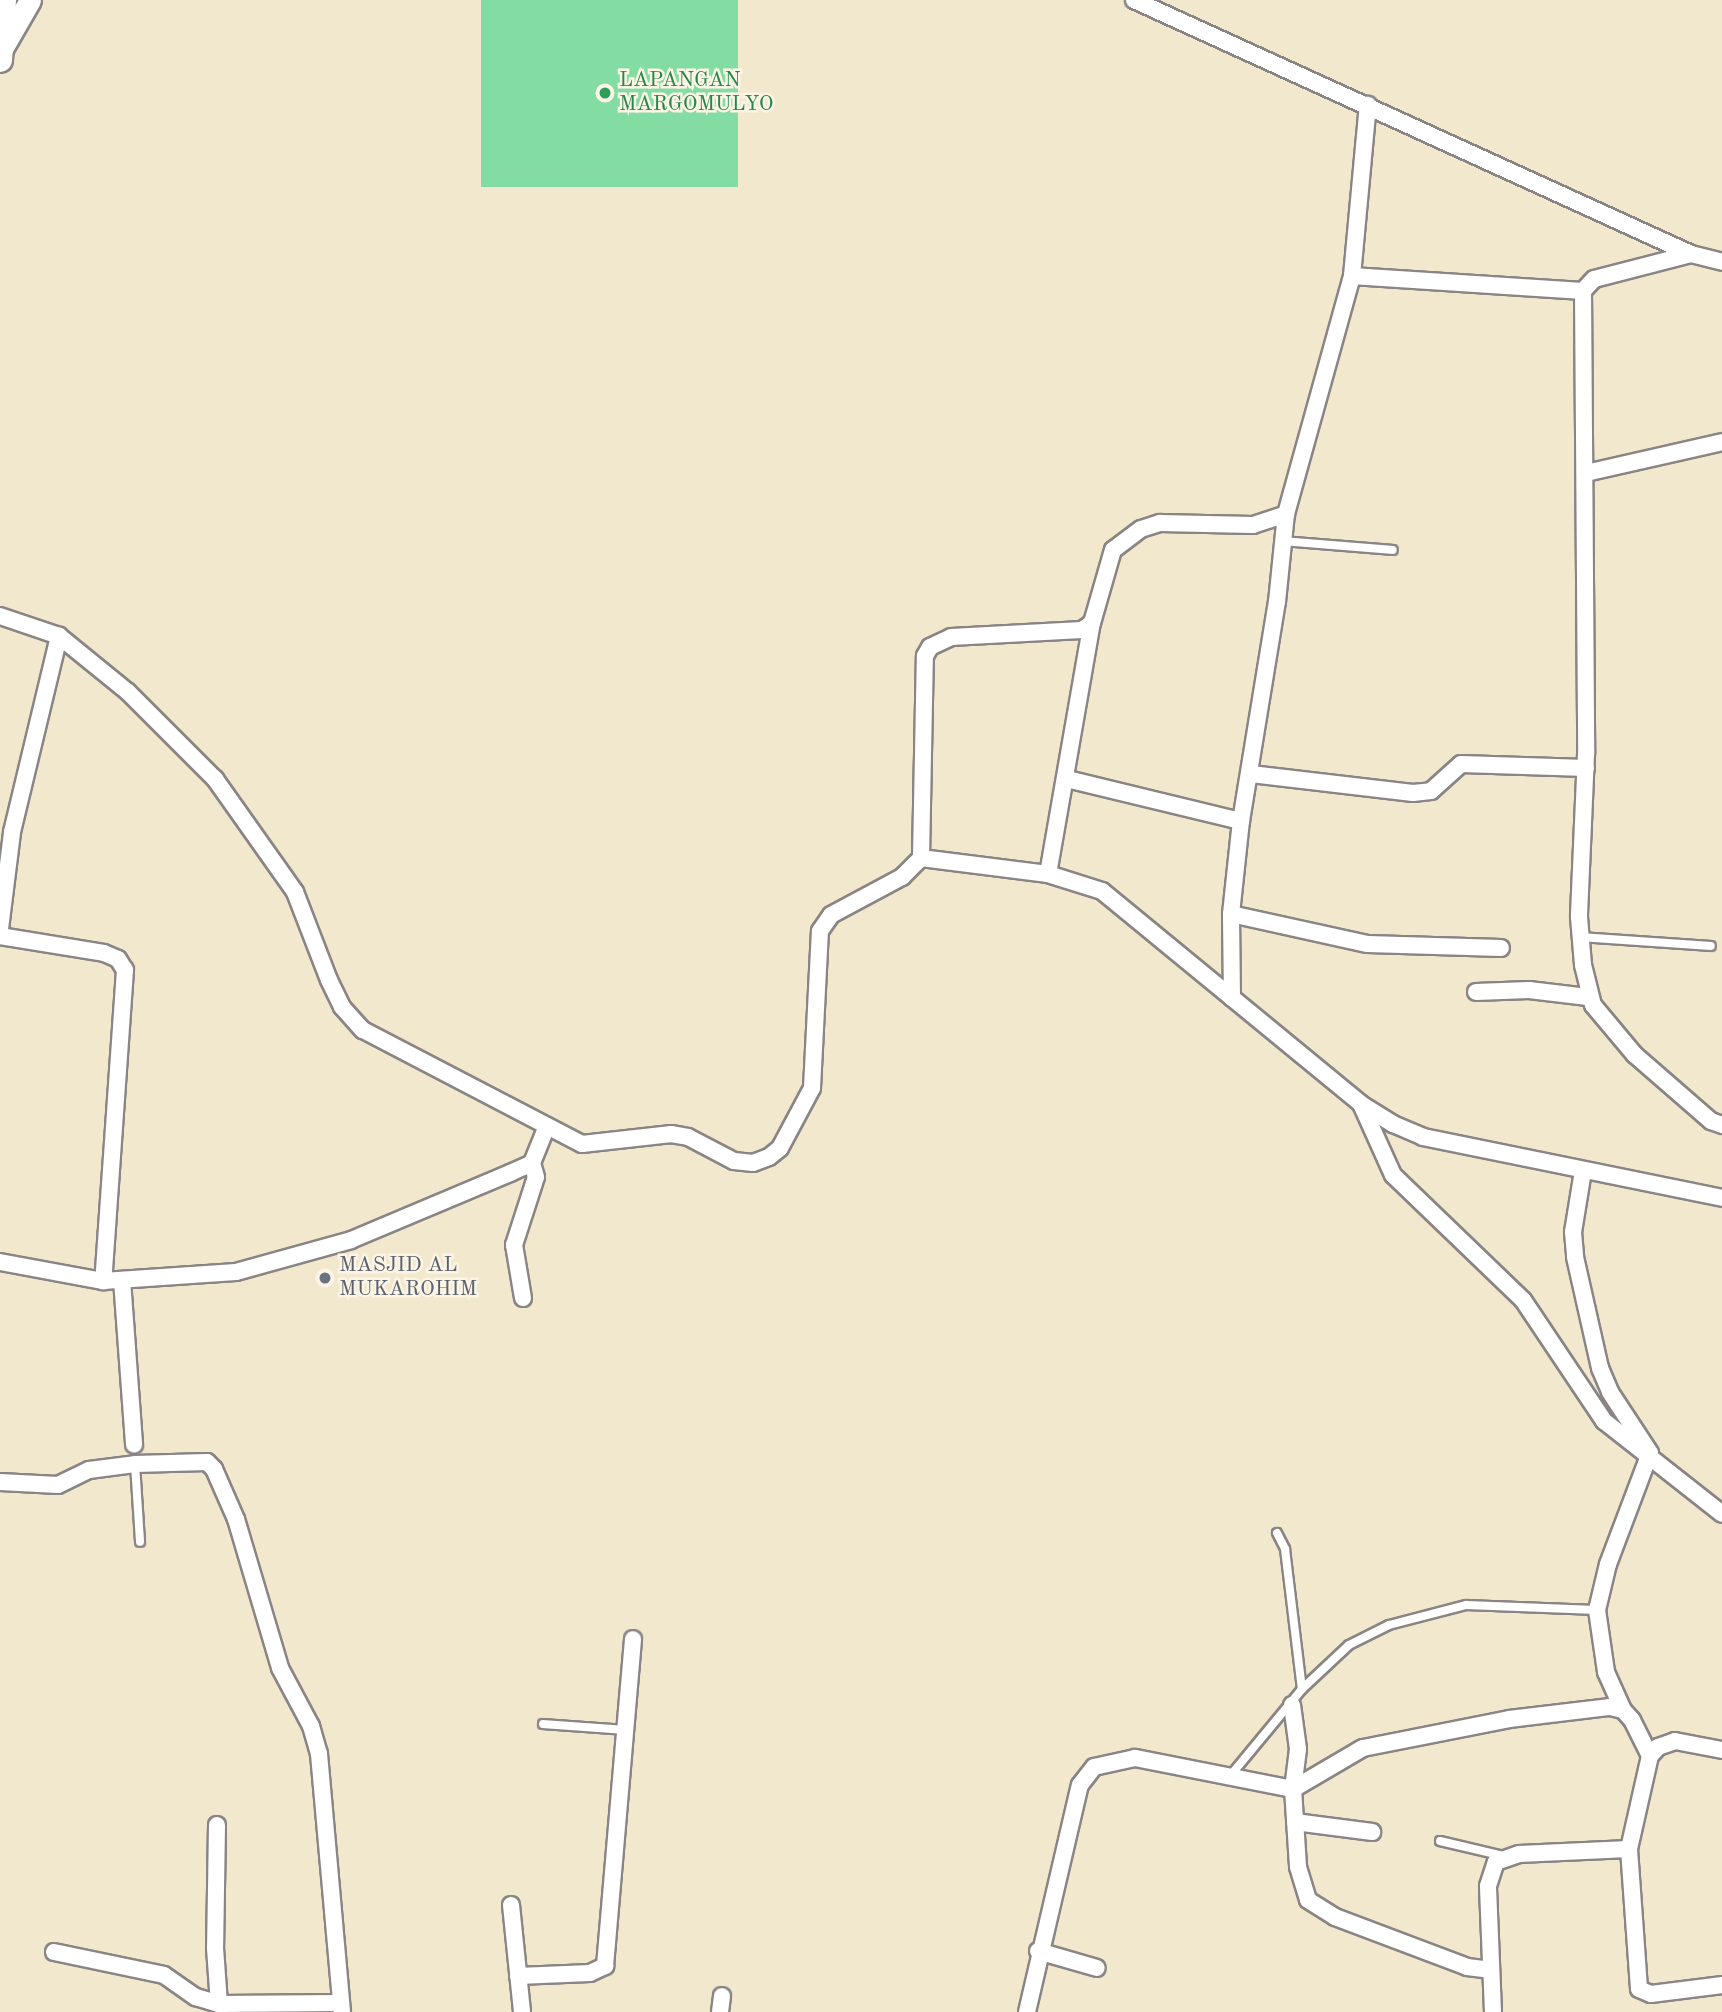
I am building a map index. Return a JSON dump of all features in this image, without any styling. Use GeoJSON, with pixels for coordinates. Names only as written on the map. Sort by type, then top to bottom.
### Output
{"type":"FeatureCollection","features":[{"type":"Feature","properties":{"kind":"main road"},"geometry":{"type":"LineString","coordinates":[[1,56],[4,0]]}},
{"type":"Feature","properties":{"kind":"main road"},"geometry":{"type":"LineString","coordinates":[[1,56],[17,16],[30,0]]}},
{"type":"Feature","properties":{"kind":"street"},"geometry":{"type":"LineString","coordinates":[[1133,0],[1691,254],[1722,262]]}},
{"type":"Feature","properties":{"kind":"street"},"geometry":{"type":"LineString","coordinates":[[1233,998],[1231,914],[1241,821],[1251,774],[1286,514],[1352,276],[1368,106]]}},
{"type":"Feature","properties":{"kind":"street"},"geometry":{"type":"LineString","coordinates":[[1691,254],[1594,279],[1583,291],[1586,768],[1580,937],[1588,997],[1635,1055],[1711,1121],[1722,1125]]}},
{"type":"Feature","properties":{"kind":"street"},"geometry":{"type":"LineString","coordinates":[[1352,276],[1583,291]]}},
{"type":"Feature","properties":{"kind":"street"},"geometry":{"type":"LineString","coordinates":[[1586,473],[1722,442]]}},
{"type":"Feature","properties":{"kind":"street"},"geometry":{"type":"LineString","coordinates":[[1048,874],[1067,779],[1091,624],[1113,550],[1141,528],[1160,523],[1253,525],[1286,514]]}},
{"type":"Feature","properties":{"kind":"street"},"geometry":{"type":"LineString","coordinates":[[0,616],[59,636],[128,692],[215,779],[295,892],[342,1007],[363,1030],[466,1081],[546,1128],[582,1144],[671,1134],[734,1161],[753,1163],[769,1157],[780,1148],[812,1088],[820,931],[831,915],[902,877],[921,858],[925,656],[930,647],[951,637],[1073,632],[1091,624]]}},
{"type":"Feature","properties":{"kind":"street"},"geometry":{"type":"LineString","coordinates":[[0,929],[12,832],[59,636]]}},
{"type":"Feature","properties":{"kind":"street"},"geometry":{"type":"LineString","coordinates":[[1251,774],[1413,793],[1431,791],[1461,764],[1586,768]]}},
{"type":"Feature","properties":{"kind":"street"},"geometry":{"type":"LineString","coordinates":[[1067,779],[1241,821]]}},
{"type":"Feature","properties":{"kind":"street"},"geometry":{"type":"LineString","coordinates":[[921,858],[1048,874],[1102,891],[1361,1104],[1423,1137],[1583,1171],[1721,1196]]}},
{"type":"Feature","properties":{"kind":"street"},"geometry":{"type":"LineString","coordinates":[[1231,914],[1368,944],[1501,948]]}},
{"type":"Feature","properties":{"kind":"street"},"geometry":{"type":"LineString","coordinates":[[0,936],[104,953],[118,959],[125,970],[103,1281]]}},
{"type":"Feature","properties":{"kind":"street"},"geometry":{"type":"LineString","coordinates":[[1476,992],[1529,990],[1588,997]]}},
{"type":"Feature","properties":{"kind":"street"},"geometry":{"type":"LineString","coordinates":[[1361,1104],[1393,1175],[1523,1300],[1604,1421],[1649,1461],[1722,1514]]}},
{"type":"Feature","properties":{"kind":"street"},"geometry":{"type":"LineString","coordinates":[[523,1298],[514,1245],[537,1177],[532,1163],[546,1128]]}},
{"type":"Feature","properties":{"kind":"street"},"geometry":{"type":"LineString","coordinates":[[0,1262],[103,1281],[207,1277],[338,1244],[403,1221],[532,1163]]}},
{"type":"Feature","properties":{"kind":"street"},"geometry":{"type":"LineString","coordinates":[[1583,1171],[1573,1233],[1575,1257],[1600,1368],[1610,1392],[1650,1447],[1649,1461],[1608,1564],[1597,1610],[1605,1672],[1650,1756]]}},
{"type":"Feature","properties":{"kind":"street"},"geometry":{"type":"LineString","coordinates":[[122,1280],[134,1445]]}},
{"type":"Feature","properties":{"kind":"street"},"geometry":{"type":"LineString","coordinates":[[0,1482],[58,1485],[89,1470],[135,1464],[207,1462],[228,1495],[273,1647],[311,1726],[318,1754],[342,2008],[219,2004],[181,1989],[164,1975],[54,1952]]}},
{"type":"Feature","properties":{"kind":"street"},"geometry":{"type":"LineString","coordinates":[[518,1976],[590,1973],[606,1966],[633,1639]]}},
{"type":"Feature","properties":{"kind":"street"},"geometry":{"type":"LineString","coordinates":[[1292,1705],[1298,1749],[1293,1789],[1301,1886],[1320,1909],[1467,1967],[1490,1970]]}},
{"type":"Feature","properties":{"kind":"street"},"geometry":{"type":"LineString","coordinates":[[1027,2012],[1038,1951],[1080,1785],[1094,1767],[1135,1758],[1293,1789],[1363,1748],[1509,1719],[1610,1707],[1623,1710]]}},
{"type":"Feature","properties":{"kind":"street"},"geometry":{"type":"LineString","coordinates":[[1722,1750],[1675,1741],[1663,1744],[1650,1756],[1629,1849],[1639,1989],[1651,1994],[1722,1985]]}},
{"type":"Feature","properties":{"kind":"street"},"geometry":{"type":"LineString","coordinates":[[1295,1822],[1372,1832]]}},
{"type":"Feature","properties":{"kind":"street"},"geometry":{"type":"LineString","coordinates":[[218,1825],[215,1948],[219,2004]]}},
{"type":"Feature","properties":{"kind":"street"},"geometry":{"type":"LineString","coordinates":[[1493,2012],[1488,1886],[1496,1862],[1504,1856],[1629,1849]]}},
{"type":"Feature","properties":{"kind":"street"},"geometry":{"type":"LineString","coordinates":[[511,1905],[522,2012]]}},
{"type":"Feature","properties":{"kind":"street"},"geometry":{"type":"LineString","coordinates":[[1038,1951],[1097,1968]]}},
{"type":"Feature","properties":{"kind":"lane"},"geometry":{"type":"LineString","coordinates":[[1283,541],[1393,550]]}},
{"type":"Feature","properties":{"kind":"lane"},"geometry":{"type":"LineString","coordinates":[[1580,937],[1710,946]]}},
{"type":"Feature","properties":{"kind":"lane"},"geometry":{"type":"LineString","coordinates":[[135,1464],[141,1542]]}},
{"type":"Feature","properties":{"kind":"lane"},"geometry":{"type":"LineString","coordinates":[[1277,1533],[1285,1549],[1303,1689]]}},
{"type":"Feature","properties":{"kind":"lane"},"geometry":{"type":"LineString","coordinates":[[1230,1776],[1303,1689],[1349,1645],[1426,1612],[1512,1604],[1597,1610]]}},
{"type":"Feature","properties":{"kind":"lane"},"geometry":{"type":"LineString","coordinates":[[543,1724],[626,1730]]}},
{"type":"Feature","properties":{"kind":"lane"},"geometry":{"type":"LineString","coordinates":[[1440,1842],[1504,1856]]}},
{"type":"Feature","properties":{"kind":"green space","name":"LAPANGAN MARGOMULYO"},"geometry":{"type":"Polygon","coordinates":[[[481,0],[738,0],[738,187],[481,187],[481,0]]]}},
{"type":"Feature","properties":{"kind":"place","name":"LAPANGAN MARGOMULYO"},"geometry":{"type":"Point","coordinates":[605,93]}},
{"type":"Feature","properties":{"kind":"place","name":"MASJID AL MUKAROHIM"},"geometry":{"type":"Point","coordinates":[325,1278]}}]}
